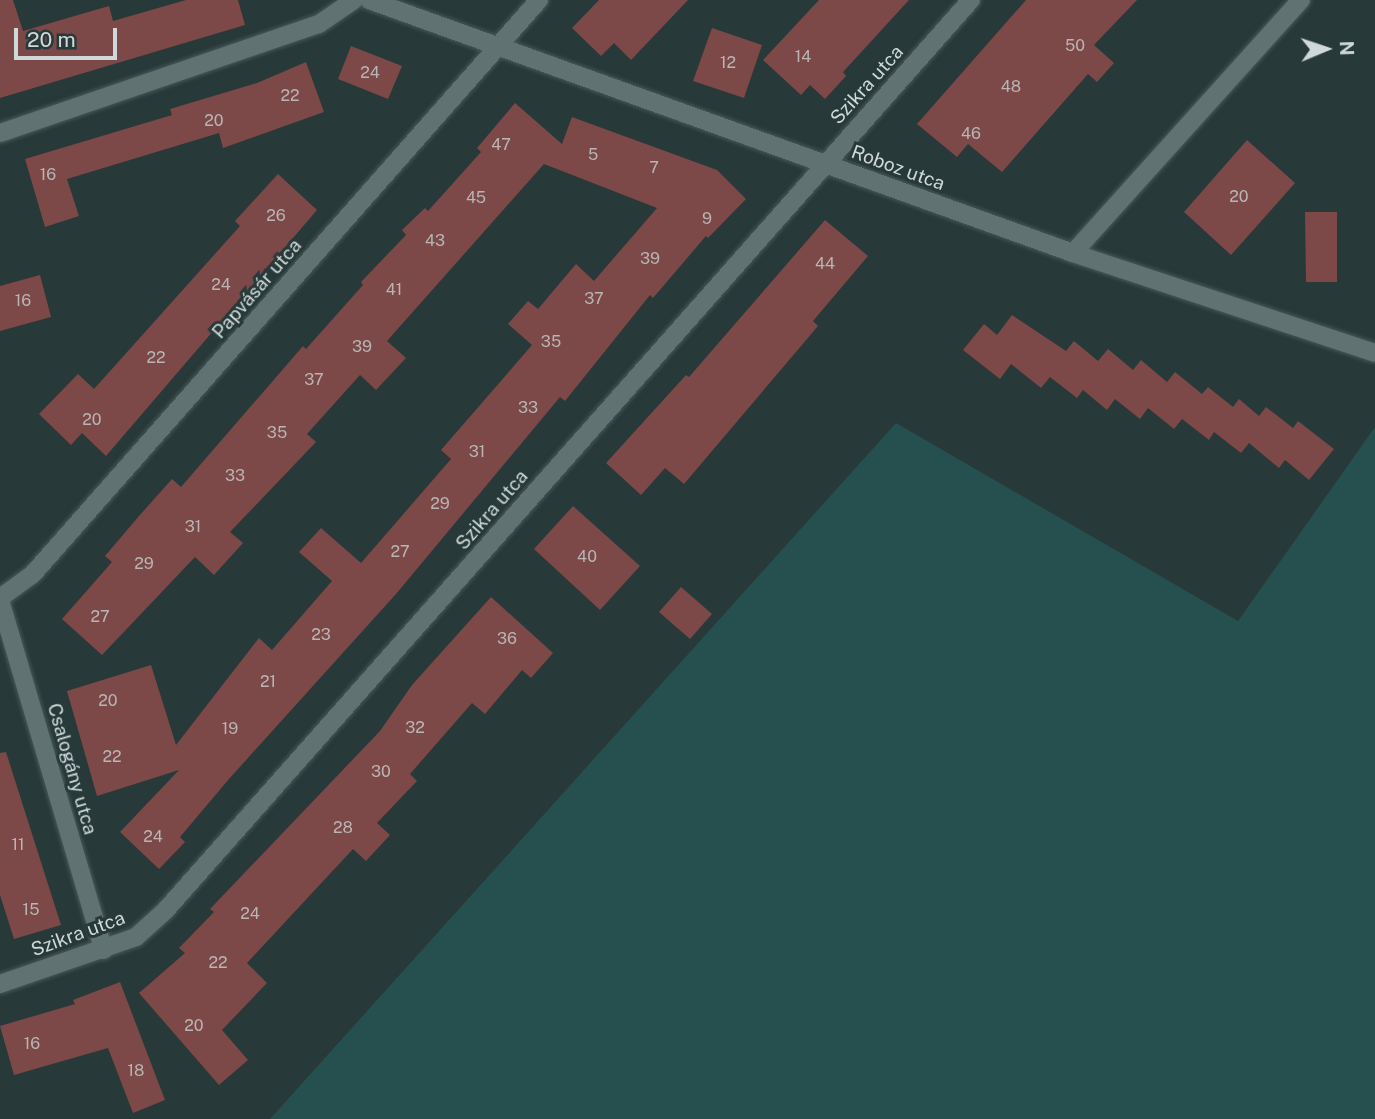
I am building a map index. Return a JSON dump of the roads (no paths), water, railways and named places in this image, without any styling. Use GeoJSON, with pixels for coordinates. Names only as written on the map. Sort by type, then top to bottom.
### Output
{"type":"FeatureCollection","features":[{"type":"Feature","properties":{"kind":"street"},"geometry":{"type":"LineString","coordinates":[[0,134],[319,24],[354,0]]}},
{"type":"Feature","properties":{"kind":"street","name":"Roboz utca"},"geometry":{"type":"LineString","coordinates":[[369,0],[1073,253],[1375,353]]}},
{"type":"Feature","properties":{"kind":"street","name":"Papvásár utca"},"geometry":{"type":"LineString","coordinates":[[0,599],[32,575],[539,0]]}},
{"type":"Feature","properties":{"kind":"street","name":"Szikra utca"},"geometry":{"type":"LineString","coordinates":[[0,984],[136,937],[164,912],[971,0]]}},
{"type":"Feature","properties":{"kind":"street"},"geometry":{"type":"LineString","coordinates":[[1073,253],[1301,0]]}},
{"type":"Feature","properties":{"kind":"street","name":"Csalogány utca"},"geometry":{"type":"LineString","coordinates":[[0,599],[104,950]]}}]}
